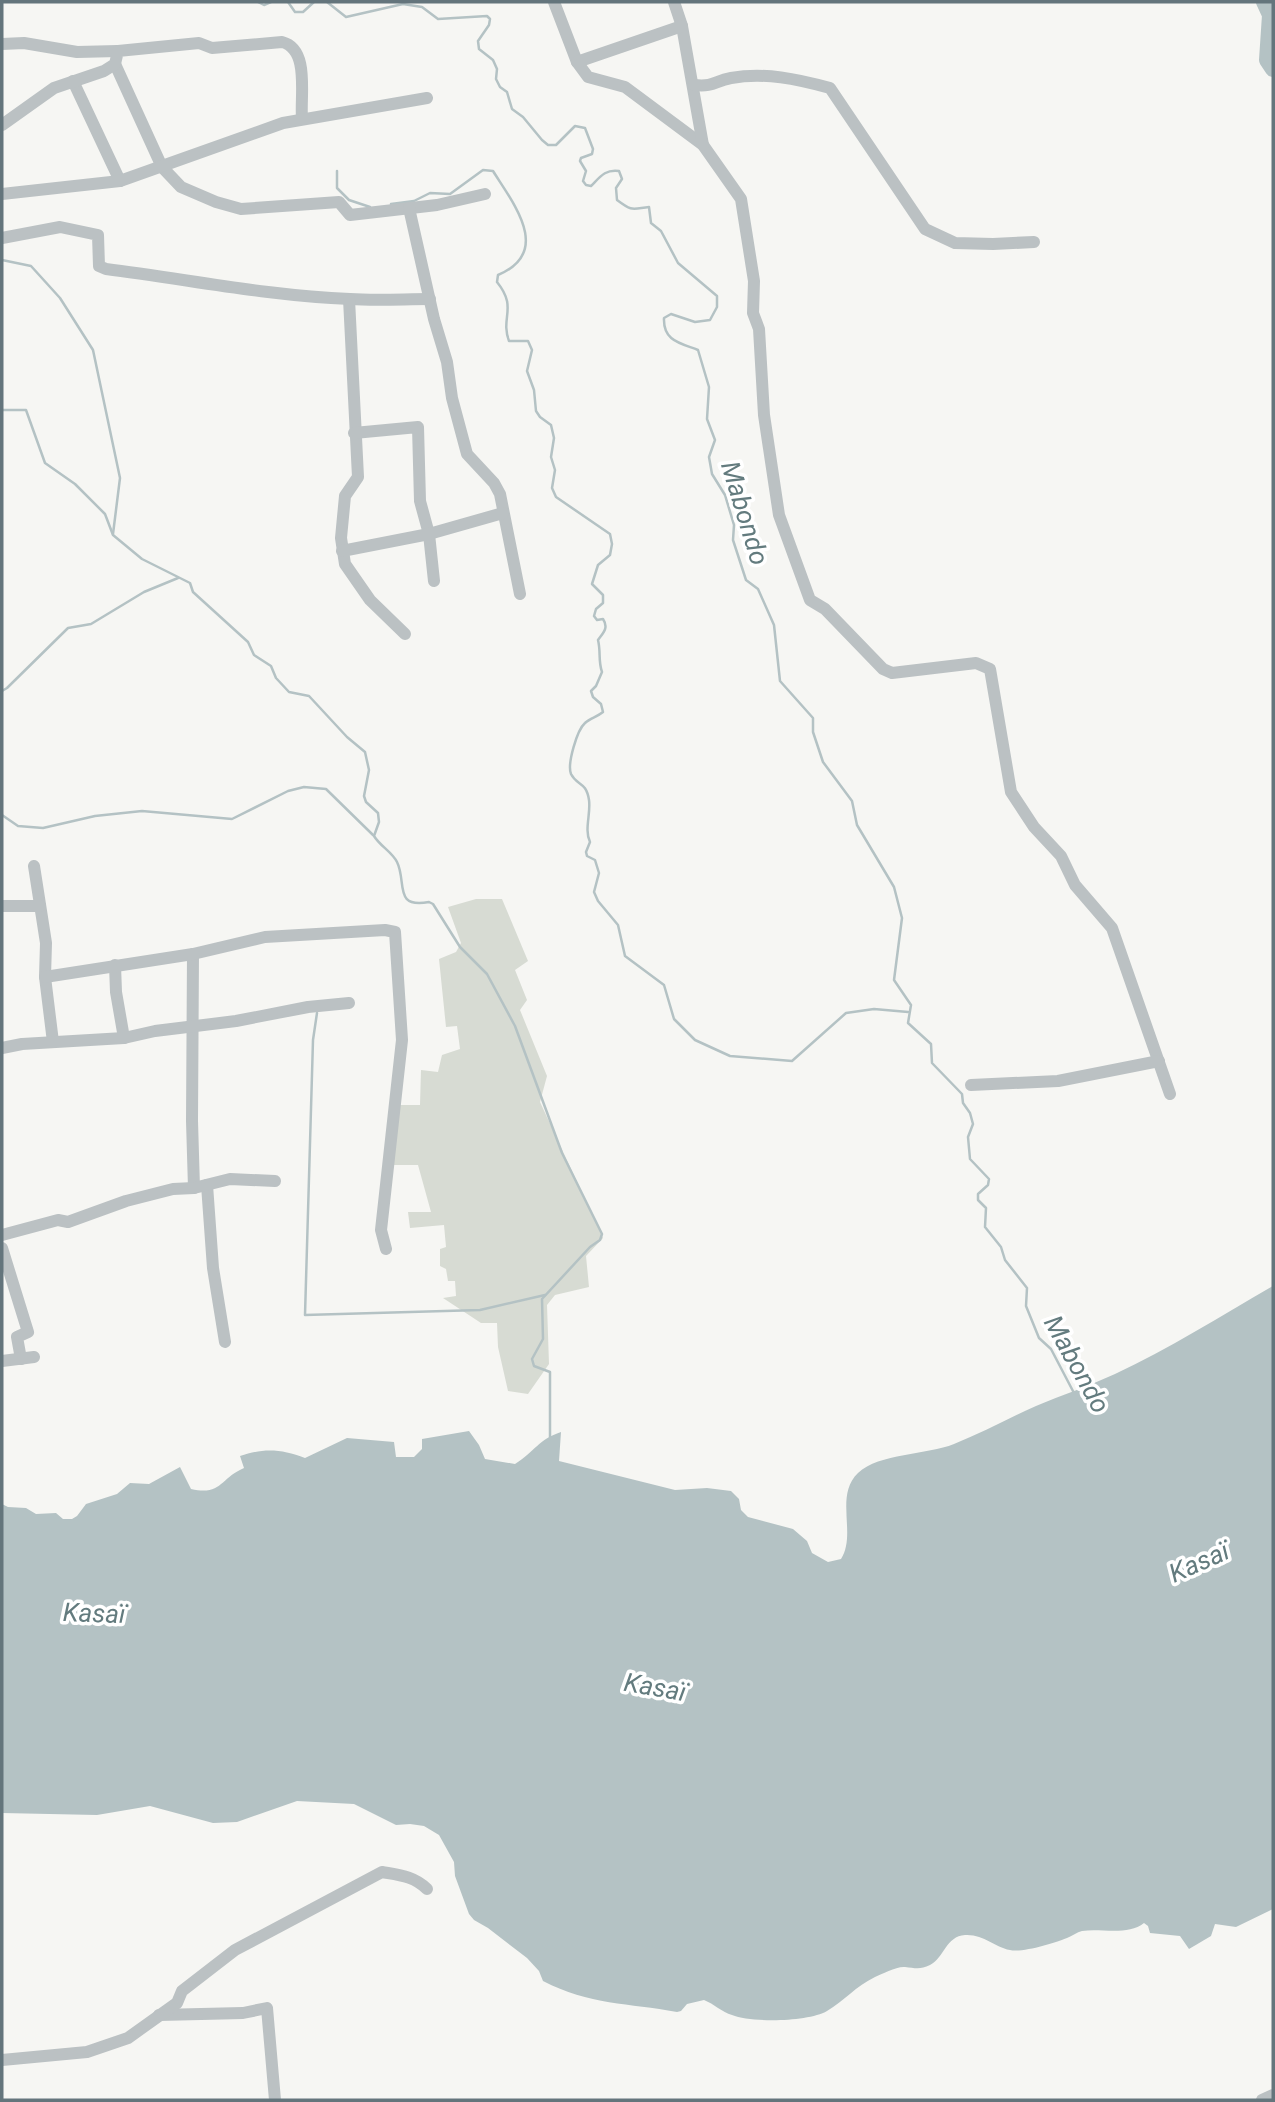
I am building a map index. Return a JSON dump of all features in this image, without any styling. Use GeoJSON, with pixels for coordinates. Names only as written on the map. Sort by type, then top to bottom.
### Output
{"type":"FeatureCollection","features":[{"type":"Feature","properties":{"kind":"street"},"geometry":{"type":"LineString","coordinates":[[554,2],[577,62],[588,77],[625,87],[703,145],[741,199],[754,281],[754,313],[759,329],[764,415],[779,515],[810,600],[825,609],[883,669],[892,673],[976,663],[990,669],[1011,792],[1034,827],[1061,856],[1075,885],[1112,928],[1170,1094]]}},
{"type":"Feature","properties":{"kind":"street"},"geometry":{"type":"LineString","coordinates":[[674,2],[682,26],[694,85],[703,145]]}},
{"type":"Feature","properties":{"kind":"street"},"geometry":{"type":"LineString","coordinates":[[577,62],[682,26]]}},
{"type":"Feature","properties":{"kind":"street"},"geometry":{"type":"LineString","coordinates":[[2,44],[23,43],[117,58],[200,43],[212,48],[282,42],[289,44],[296,52],[301,64],[302,118]]}},
{"type":"Feature","properties":{"kind":"street"},"geometry":{"type":"LineString","coordinates":[[2,125],[54,88],[104,71],[117,58]]}},
{"type":"Feature","properties":{"kind":"street"},"geometry":{"type":"LineString","coordinates":[[117,58],[162,167],[181,187],[216,202],[241,209],[339,202],[350,215],[436,205],[485,194]]}},
{"type":"Feature","properties":{"kind":"street"},"geometry":{"type":"LineString","coordinates":[[694,85],[709,87],[730,78],[787,77],[830,88],[925,229],[955,243],[1034,242]]}},
{"type":"Feature","properties":{"kind":"street"},"geometry":{"type":"LineString","coordinates":[[73,81],[120,181]]}},
{"type":"Feature","properties":{"kind":"street"},"geometry":{"type":"LineString","coordinates":[[2,194],[120,181],[283,123],[428,98]]}},
{"type":"Feature","properties":{"kind":"street"},"geometry":{"type":"LineString","coordinates":[[410,208],[467,454],[500,494],[520,594]]}},
{"type":"Feature","properties":{"kind":"street"},"geometry":{"type":"LineString","coordinates":[[2,238],[60,227],[99,235],[99,266],[106,269],[230,287],[349,299],[430,299]]}},
{"type":"Feature","properties":{"kind":"street"},"geometry":{"type":"LineString","coordinates":[[349,299],[358,477],[345,496],[342,551],[345,564],[370,600],[405,634]]}},
{"type":"Feature","properties":{"kind":"street"},"geometry":{"type":"LineString","coordinates":[[354,433],[418,427],[420,501],[429,534],[434,581]]}},
{"type":"Feature","properties":{"kind":"street"},"geometry":{"type":"LineString","coordinates":[[342,551],[429,534],[503,513]]}},
{"type":"Feature","properties":{"kind":"street"},"geometry":{"type":"LineString","coordinates":[[34,866],[46,943],[45,977],[53,1042]]}},
{"type":"Feature","properties":{"kind":"street"},"geometry":{"type":"LineString","coordinates":[[2,906],[40,906]]}},
{"type":"Feature","properties":{"kind":"street"},"geometry":{"type":"LineString","coordinates":[[45,977],[193,954],[265,937],[385,930],[395,932],[402,1040],[381,1230],[386,1249]]}},
{"type":"Feature","properties":{"kind":"street"},"geometry":{"type":"LineString","coordinates":[[193,954],[192,1121],[225,1342]]}},
{"type":"Feature","properties":{"kind":"street"},"geometry":{"type":"LineString","coordinates":[[116,965],[116,992],[124,1038]]}},
{"type":"Feature","properties":{"kind":"street"},"geometry":{"type":"LineString","coordinates":[[2,1048],[124,1038],[308,1007],[349,1003]]}},
{"type":"Feature","properties":{"kind":"street"},"geometry":{"type":"LineString","coordinates":[[971,1085],[1058,1081],[1158,1061]]}},
{"type":"Feature","properties":{"kind":"street"},"geometry":{"type":"LineString","coordinates":[[2,1235],[58,1220],[68,1222],[126,1201],[173,1189],[230,1179],[275,1181]]}},
{"type":"Feature","properties":{"kind":"street"},"geometry":{"type":"LineString","coordinates":[[2,1248],[28,1332],[17,1337],[28,1358],[2,1361]]}},
{"type":"Feature","properties":{"kind":"street"},"geometry":{"type":"LineString","coordinates":[[2,2060],[87,2052],[128,2038],[177,2003],[182,1991],[235,1950],[382,1872],[404,1875],[419,1881],[427,1889]]}},
{"type":"Feature","properties":{"kind":"street"},"geometry":{"type":"LineString","coordinates":[[159,2015],[243,2013],[267,2008],[275,2100]]}},
{"type":"Feature","properties":{"kind":"street"},"geometry":{"type":"LineString","coordinates":[[1262,2100],[1273,2095]]}},
{"type":"Feature","properties":{"kind":"shaded area"},"geometry":{"type":"Polygon","coordinates":[[[476,899],[502,899],[528,961],[515,970],[527,1000],[520,1010],[547,1076],[540,1102],[603,1238],[586,1256],[589,1287],[555,1295],[547,1305],[549,1364],[528,1394],[508,1391],[498,1347],[497,1323],[481,1323],[443,1298],[456,1296],[455,1281],[448,1281],[446,1269],[440,1266],[440,1249],[446,1247],[444,1225],[410,1228],[408,1212],[431,1212],[418,1165],[392,1165],[398,1105],[420,1105],[421,1070],[438,1072],[442,1055],[460,1049],[457,1026],[446,1027],[439,959],[456,952],[461,943],[448,907],[476,899]]]}},
{"type":"Feature","properties":{"kind":"water","name":"Kasaï"},"geometry":{"type":"Polygon","coordinates":[[[1273,1286],[1273,1909],[1236,1927],[1215,1924],[1211,1936],[1189,1949],[1180,1936],[1150,1933],[1144,1923],[1130,1929],[1082,1931],[1055,1942],[1022,1950],[1010,1950],[978,1936],[965,1935],[953,1939],[939,1958],[930,1965],[920,1968],[902,1967],[885,1972],[818,2015],[780,2020],[741,2018],[704,2000],[687,2004],[677,2012],[593,1999],[543,1981],[539,1971],[527,1958],[469,1914],[455,1876],[454,1862],[439,1835],[424,1826],[396,1825],[354,1804],[297,1801],[237,1822],[213,1823],[150,1806],[97,1815],[2,1813],[2,1504],[26,1508],[36,1514],[56,1513],[63,1519],[72,1519],[86,1504],[117,1494],[130,1483],[149,1484],[180,1467],[191,1489],[209,1490],[244,1468],[240,1456],[272,1451],[305,1458],[347,1438],[394,1442],[396,1457],[414,1457],[422,1449],[422,1439],[469,1431],[485,1459],[515,1464],[547,1438],[561,1432],[559,1461],[675,1490],[707,1488],[731,1491],[739,1499],[741,1510],[748,1517],[793,1529],[807,1541],[812,1553],[828,1562],[841,1559],[847,1538],[847,1493],[851,1482],[867,1466],[890,1458],[954,1444],[1105,1378],[1175,1343],[1273,1286]]]}},
{"type":"Feature","properties":{"kind":"waterway","name":"Mabondo"},"geometry":{"type":"LineString","coordinates":[[258,2],[264,5],[271,2]]}},
{"type":"Feature","properties":{"kind":"waterway","name":"Mabondo"},"geometry":{"type":"LineString","coordinates":[[288,2],[295,12],[303,12],[314,2]]}},
{"type":"Feature","properties":{"kind":"waterway","name":"Mabondo"},"geometry":{"type":"LineString","coordinates":[[327,2],[346,17],[403,4],[422,7],[438,19],[487,16],[490,19],[489,25],[478,41],[479,49],[493,60],[497,69],[496,79],[500,87],[507,92],[512,109],[523,117],[548,145],[556,145],[575,126],[585,128],[593,149],[592,154],[580,161],[586,171],[583,181],[586,185],[591,186],[606,172],[619,171],[622,179],[616,188],[617,200],[633,209],[649,207],[651,223],[661,231],[678,263],[717,296],[717,307],[710,320],[695,322],[671,314],[664,318],[664,326],[674,340],[698,350],[709,387],[707,419],[715,440],[709,457],[712,474],[725,495],[734,525],[733,540],[746,580],[758,589],[774,625],[780,681],[813,718],[813,732],[823,762],[852,801],[857,825],[894,887],[902,918],[894,980],[911,1005],[908,1023],[931,1044],[932,1063],[962,1094],[963,1103],[973,1124],[968,1137],[970,1159],[989,1179],[988,1185],[978,1194],[978,1200],[986,1208],[985,1227],[1001,1247],[1005,1260],[1027,1288],[1026,1306],[1039,1338],[1051,1349],[1074,1393]]}},
{"type":"Feature","properties":{"kind":"waterway"},"geometry":{"type":"LineString","coordinates":[[1264,2],[1270,15],[1267,60],[1273,69]]}},
{"type":"Feature","properties":{"kind":"waterway"},"geometry":{"type":"LineString","coordinates":[[391,204],[414,201],[430,193],[450,194],[483,170],[493,171],[524,226],[526,240],[523,254],[514,265],[498,275],[497,282],[508,306],[506,325],[509,341],[528,341],[532,350],[527,371],[534,390],[536,411],[551,425],[554,438],[551,457],[555,470],[552,488],[556,497],[610,534],[612,544],[610,555],[598,565],[592,584],[603,595],[603,603],[596,609],[594,616],[597,620],[603,619],[605,630],[598,640],[602,672],[591,691],[601,704],[603,712],[582,727],[574,747],[570,769],[573,778],[586,790],[589,800],[590,842],[586,852],[587,856],[595,860],[599,873],[594,892],[618,925],[625,956],[664,985],[674,1019],[695,1040],[730,1056],[792,1061],[846,1013],[874,1009],[908,1012]]}},
{"type":"Feature","properties":{"kind":"waterway"},"geometry":{"type":"LineString","coordinates":[[337,171],[337,188],[349,200],[370,207]]}},
{"type":"Feature","properties":{"kind":"waterway"},"geometry":{"type":"LineString","coordinates":[[2,260],[31,266],[60,298],[93,350],[120,478],[113,534]]}},
{"type":"Feature","properties":{"kind":"waterway"},"geometry":{"type":"LineString","coordinates":[[2,410],[26,410],[45,463],[75,484],[105,514],[113,535],[142,559],[190,583],[193,592],[248,642],[254,655],[271,666],[276,678],[289,692],[309,696],[347,737],[365,752],[369,770],[364,796],[366,802],[378,813],[379,822],[374,836],[397,862],[406,898],[410,902],[433,904],[460,947],[487,974],[515,1026],[562,1153],[602,1234],[600,1240],[590,1247],[542,1299],[543,1339],[532,1359],[534,1366],[550,1372],[550,1439]]}},
{"type":"Feature","properties":{"kind":"waterway"},"geometry":{"type":"LineString","coordinates":[[2,691],[68,628],[91,624],[144,592],[178,578]]}},
{"type":"Feature","properties":{"kind":"waterway"},"geometry":{"type":"LineString","coordinates":[[2,815],[18,826],[43,828],[95,816],[142,811],[232,819],[288,791],[304,787],[326,789],[373,835]]}},
{"type":"Feature","properties":{"kind":"waterway"},"geometry":{"type":"LineString","coordinates":[[317,1013],[313,1040],[305,1315],[480,1310],[545,1295]]}}]}
